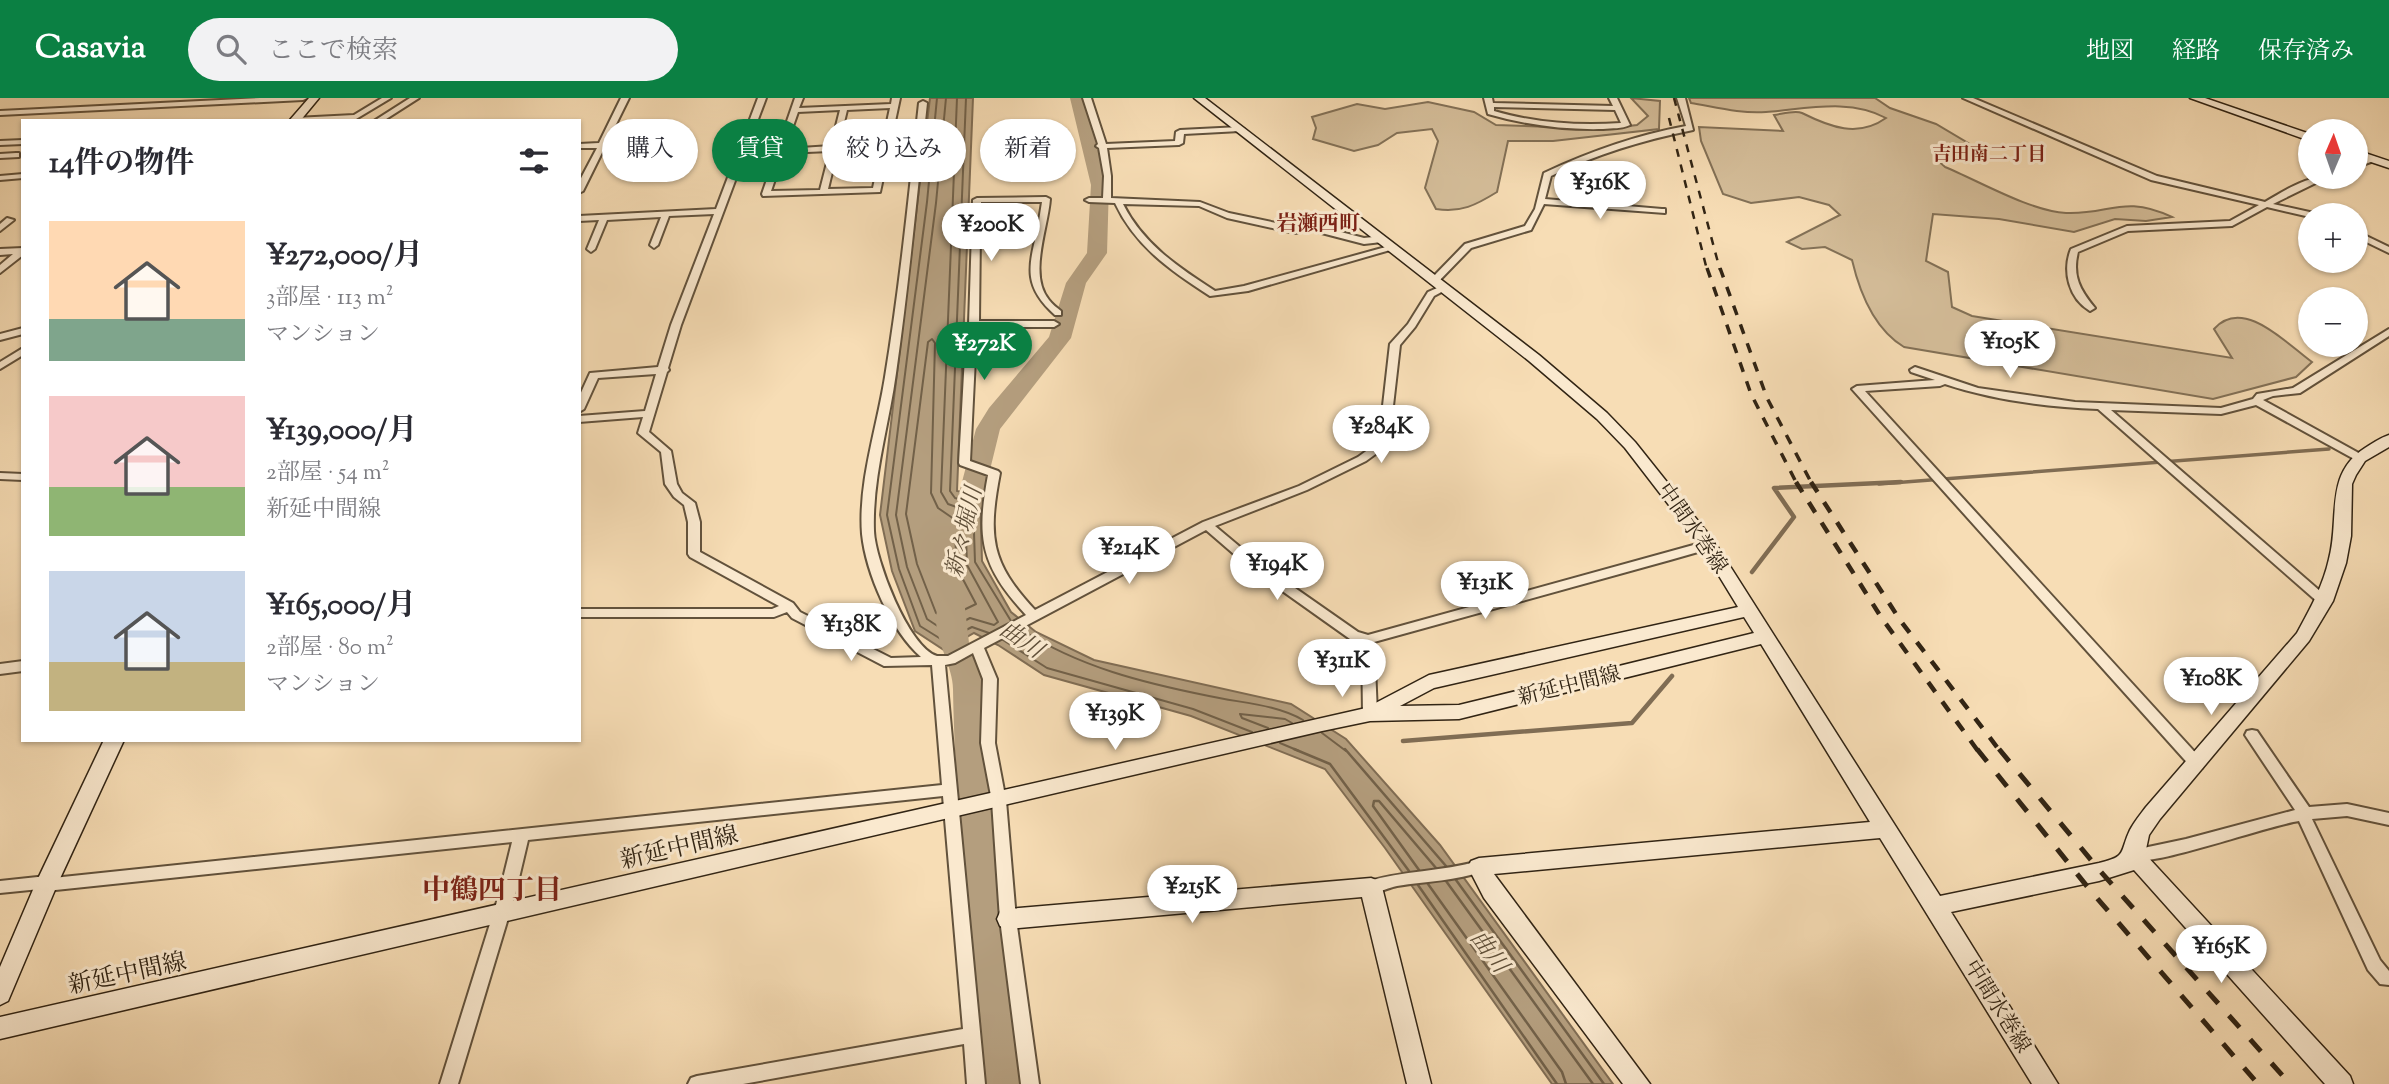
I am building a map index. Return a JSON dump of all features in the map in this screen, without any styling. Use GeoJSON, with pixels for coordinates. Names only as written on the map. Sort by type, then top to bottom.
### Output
{"type":"FeatureCollection","features":[{"type":"Feature","properties":{"kind":"main road"},"geometry":{"type":"LineString","coordinates":[[295,119],[314,98]]}},
{"type":"Feature","properties":{"kind":"main road","name":"中間水巻線"},"geometry":{"type":"LineString","coordinates":[[1199,98],[1388,244],[1602,416],[1660,480],[1708,545],[2046,1084]]}},
{"type":"Feature","properties":{"kind":"main road"},"geometry":{"type":"LineString","coordinates":[[2195,98],[2298,134]]}},
{"type":"Feature","properties":{"kind":"main road"},"geometry":{"type":"LineString","coordinates":[[2368,158],[2389,165]]}},
{"type":"Feature","properties":{"kind":"main road"},"geometry":{"type":"LineString","coordinates":[[1935,906],[2124,866],[2134,856],[2139,833],[2152,813],[2296,646],[2324,601],[2343,536],[2344,484],[2353,464],[2389,440]]}},
{"type":"Feature","properties":{"kind":"main road","name":"新延中間線"},"geometry":{"type":"LineString","coordinates":[[1370,714],[1429,682],[1749,610]]}},
{"type":"Feature","properties":{"kind":"main road","name":"新延中間線"},"geometry":{"type":"LineString","coordinates":[[0,1028],[501,915],[954,802],[996,801],[1370,714],[1459,712],[1765,637]]}},
{"type":"Feature","properties":{"kind":"main road"},"geometry":{"type":"LineString","coordinates":[[0,994],[46,883],[113,742]]}},
{"type":"Feature","properties":{"kind":"main road"},"geometry":{"type":"LineString","coordinates":[[1472,870],[1887,829]]}},
{"type":"Feature","properties":{"kind":"main road"},"geometry":{"type":"LineString","coordinates":[[2134,856],[2341,1084]]}},
{"type":"Feature","properties":{"kind":"main road"},"geometry":{"type":"LineString","coordinates":[[1472,870],[1492,891],[1638,1084]]}},
{"type":"Feature","properties":{"kind":"main road"},"geometry":{"type":"LineString","coordinates":[[1008,919],[1381,883],[1419,1084]]}},
{"type":"Feature","properties":{"kind":"street"},"geometry":{"type":"LineString","coordinates":[[70,109],[84,98]]}},
{"type":"Feature","properties":{"kind":"street"},"geometry":{"type":"LineString","coordinates":[[0,113],[303,98]]}},
{"type":"Feature","properties":{"kind":"street"},"geometry":{"type":"LineString","coordinates":[[315,119],[356,117],[387,98]]}},
{"type":"Feature","properties":{"kind":"street"},"geometry":{"type":"LineString","coordinates":[[381,119],[415,98]]}},
{"type":"Feature","properties":{"kind":"street"},"geometry":{"type":"LineString","coordinates":[[615,119],[625,98]]}},
{"type":"Feature","properties":{"kind":"street"},"geometry":{"type":"LineString","coordinates":[[762,98],[676,325],[643,433],[666,450],[671,484],[678,495],[689,503],[694,522],[694,554],[789,606],[796,615],[889,663],[944,660],[977,646],[1207,525],[1303,488],[1373,451],[1385,432],[1395,344],[1412,325],[1468,246],[1528,228],[1540,201],[1547,175],[1667,131],[1690,128],[1681,98]]}},
{"type":"Feature","properties":{"kind":"street"},"geometry":{"type":"LineString","coordinates":[[793,119],[799,98]]}},
{"type":"Feature","properties":{"kind":"street"},"geometry":{"type":"LineString","coordinates":[[1087,98],[1109,189],[1107,200]]}},
{"type":"Feature","properties":{"kind":"street"},"geometry":{"type":"LineString","coordinates":[[1612,98],[1619,108],[1626,125],[1601,128],[1515,121],[1491,112],[1489,101],[1619,108]]}},
{"type":"Feature","properties":{"kind":"street"},"geometry":{"type":"LineString","coordinates":[[1966,98],[2154,178],[2298,211]]}},
{"type":"Feature","properties":{"kind":"street"},"geometry":{"type":"LineString","coordinates":[[770,182],[766,194],[877,190],[894,102],[796,110]]}},
{"type":"Feature","properties":{"kind":"street"},"geometry":{"type":"LineString","coordinates":[[923,103],[891,372],[869,501],[868,534],[886,596],[922,654],[944,660]]}},
{"type":"Feature","properties":{"kind":"street"},"geometry":{"type":"LineString","coordinates":[[92,119],[107,107]]}},
{"type":"Feature","properties":{"kind":"street"},"geometry":{"type":"LineString","coordinates":[[841,119],[844,108]]}},
{"type":"Feature","properties":{"kind":"street"},"geometry":{"type":"LineString","coordinates":[[44,119],[55,110]]}},
{"type":"Feature","properties":{"kind":"street"},"geometry":{"type":"LineString","coordinates":[[1100,146],[1179,143],[1180,132],[1240,130]]}},
{"type":"Feature","properties":{"kind":"street"},"geometry":{"type":"LineString","coordinates":[[11,143],[21,136]]}},
{"type":"Feature","properties":{"kind":"street"},"geometry":{"type":"LineString","coordinates":[[0,144],[21,142]]}},
{"type":"Feature","properties":{"kind":"street"},"geometry":{"type":"LineString","coordinates":[[581,146],[602,145],[581,187]]}},
{"type":"Feature","properties":{"kind":"street"},"geometry":{"type":"LineString","coordinates":[[0,156],[16,155]]}},
{"type":"Feature","properties":{"kind":"street"},"geometry":{"type":"LineString","coordinates":[[0,178],[21,176]]}},
{"type":"Feature","properties":{"kind":"street"},"geometry":{"type":"LineString","coordinates":[[823,192],[826,182]]}},
{"type":"Feature","properties":{"kind":"street"},"geometry":{"type":"LineString","coordinates":[[2090,308],[2074,288],[2070,276],[2074,251],[2127,229],[2232,223],[2298,187]]}},
{"type":"Feature","properties":{"kind":"street"},"geometry":{"type":"LineString","coordinates":[[1034,616],[1010,591],[994,568],[988,529],[988,505],[994,473],[964,463],[974,324],[977,200],[1046,199],[1046,215],[1032,265],[1048,306],[1058,313]]}},
{"type":"Feature","properties":{"kind":"street"},"geometry":{"type":"LineString","coordinates":[[1089,200],[1200,204],[1270,225],[1295,230],[1310,226],[1364,241],[1388,244]]}},
{"type":"Feature","properties":{"kind":"street"},"geometry":{"type":"LineString","coordinates":[[1118,201],[1124,216],[1153,253],[1213,294],[1245,289],[1388,244]]}},
{"type":"Feature","properties":{"kind":"street"},"geometry":{"type":"LineString","coordinates":[[1540,201],[1662,211]]}},
{"type":"Feature","properties":{"kind":"street"},"geometry":{"type":"LineString","coordinates":[[581,219],[718,211]]}},
{"type":"Feature","properties":{"kind":"street"},"geometry":{"type":"LineString","coordinates":[[654,246],[666,214]]}},
{"type":"Feature","properties":{"kind":"street"},"geometry":{"type":"LineString","coordinates":[[591,249],[604,218]]}},
{"type":"Feature","properties":{"kind":"street"},"geometry":{"type":"LineString","coordinates":[[0,228],[10,220]]}},
{"type":"Feature","properties":{"kind":"street"},"geometry":{"type":"LineString","coordinates":[[976,230],[1042,229]]}},
{"type":"Feature","properties":{"kind":"street"},"geometry":{"type":"LineString","coordinates":[[2368,240],[2389,250]]}},
{"type":"Feature","properties":{"kind":"street"},"geometry":{"type":"LineString","coordinates":[[5,252],[21,241]]}},
{"type":"Feature","properties":{"kind":"street"},"geometry":{"type":"LineString","coordinates":[[0,270],[21,252]]}},
{"type":"Feature","properties":{"kind":"street"},"geometry":{"type":"LineString","coordinates":[[974,324],[1054,324]]}},
{"type":"Feature","properties":{"kind":"street"},"geometry":{"type":"LineString","coordinates":[[0,337],[21,332]]}},
{"type":"Feature","properties":{"kind":"street"},"geometry":{"type":"LineString","coordinates":[[1915,370],[1976,391],[2101,406],[2221,411],[2257,401],[2261,396],[2296,391],[2389,332]]}},
{"type":"Feature","properties":{"kind":"street"},"geometry":{"type":"LineString","coordinates":[[0,366],[21,352]]}},
{"type":"Feature","properties":{"kind":"street"},"geometry":{"type":"LineString","coordinates":[[581,404],[594,375],[664,370]]}},
{"type":"Feature","properties":{"kind":"street"},"geometry":{"type":"LineString","coordinates":[[1947,382],[1857,390],[2197,764]]}},
{"type":"Feature","properties":{"kind":"street"},"geometry":{"type":"LineString","coordinates":[[2257,401],[2360,458]]}},
{"type":"Feature","properties":{"kind":"street"},"geometry":{"type":"LineString","coordinates":[[2101,406],[2324,601]]}},
{"type":"Feature","properties":{"kind":"street"},"geometry":{"type":"LineString","coordinates":[[581,419],[647,414]]}},
{"type":"Feature","properties":{"kind":"street"},"geometry":{"type":"LineString","coordinates":[[0,476],[21,477]]}},
{"type":"Feature","properties":{"kind":"street"},"geometry":{"type":"LineString","coordinates":[[1207,525],[1271,577],[1354,636],[1367,639],[1455,611],[1594,578],[1708,545]]}},
{"type":"Feature","properties":{"kind":"street"},"geometry":{"type":"LineString","coordinates":[[581,613],[774,613],[789,606]]}},
{"type":"Feature","properties":{"kind":"street"},"geometry":{"type":"LineString","coordinates":[[1367,639],[1370,714]]}},
{"type":"Feature","properties":{"kind":"street"},"geometry":{"type":"LineString","coordinates":[[977,646],[990,679],[988,743],[1030,1084]]}},
{"type":"Feature","properties":{"kind":"street"},"geometry":{"type":"LineString","coordinates":[[944,660],[970,1035],[976,1084]]}},
{"type":"Feature","properties":{"kind":"street"},"geometry":{"type":"LineString","coordinates":[[0,669],[21,666]]}},
{"type":"Feature","properties":{"kind":"street"},"geometry":{"type":"LineString","coordinates":[[2252,735],[2306,814],[2305,820],[2374,965],[2388,981]]}},
{"type":"Feature","properties":{"kind":"street"},"geometry":{"type":"LineString","coordinates":[[0,887],[521,836],[954,802]]}},
{"type":"Feature","properties":{"kind":"street"},"geometry":{"type":"LineString","coordinates":[[2134,856],[2169,851],[2306,814],[2343,809],[2389,818]]}},
{"type":"Feature","properties":{"kind":"street"},"geometry":{"type":"LineString","coordinates":[[449,1084],[501,915],[521,836]]}},
{"type":"Feature","properties":{"kind":"street"},"geometry":{"type":"LineString","coordinates":[[1381,883],[1472,870]]}},
{"type":"Feature","properties":{"kind":"street"},"geometry":{"type":"LineString","coordinates":[[697,1084],[970,1035]]}},
{"type":"Feature","properties":{"kind":"shaded area"},"geometry":{"type":"Polygon","coordinates":[[[1631,98],[1660,101],[1659,129],[1553,141],[1508,141],[1497,192],[1461,209],[1436,209],[1425,188],[1438,141],[1432,129],[1397,133],[1378,145],[1354,151],[1313,139],[1316,128],[1312,117],[1357,104],[1385,109],[1428,102],[1474,112],[1496,125],[1603,129],[1637,125],[1648,116],[1631,98]]]}},
{"type":"Feature","properties":{"kind":"shaded area"},"geometry":{"type":"Polygon","coordinates":[[[1689,98],[1875,98],[1890,108],[1936,124],[1968,143],[1960,151],[1936,159],[1945,167],[2021,201],[2066,213],[2129,206],[2155,210],[2172,217],[2146,221],[2115,219],[2074,232],[1999,219],[1933,214],[1926,261],[1948,272],[1952,307],[1972,316],[2232,358],[2214,329],[2226,320],[2238,318],[2264,326],[2298,351],[2298,357],[2306,357],[2312,362],[2296,377],[2213,399],[1904,347],[1876,321],[1864,298],[1852,260],[1825,247],[1802,249],[1787,242],[1840,215],[1829,205],[1799,197],[1751,203],[1723,194],[1701,141],[1699,127],[1783,131],[1774,115],[1792,112],[1802,113],[1823,123],[1854,129],[1865,128],[1886,118],[1858,108],[1828,106],[1757,112],[1691,103],[1689,98]]]}},
{"type":"Feature","properties":{"kind":"water","name":"曲川"},"geometry":{"type":"Polygon","coordinates":[[[930,98],[973,98],[957,491],[980,496],[982,561],[1011,612],[1036,632],[1094,660],[1291,704],[1346,739],[1440,845],[1613,1084],[1552,1084],[1385,848],[1325,769],[1191,716],[1044,675],[974,633],[944,650],[915,631],[892,571],[880,515],[920,182],[966,182],[966,119],[927,119],[930,98]]]}},
{"type":"Feature","properties":{"kind":"waterway","name":"新々堀川"},"geometry":{"type":"LineString","coordinates":[[962,531],[988,429],[997,413],[1060,338],[1076,283],[1097,253],[1100,185],[1078,98]]}},
{"type":"Feature","properties":{"kind":"waterway"},"geometry":{"type":"LineString","coordinates":[[1879,484],[2329,449]]}},
{"type":"Feature","properties":{"kind":"waterway"},"geometry":{"type":"LineString","coordinates":[[1752,572],[1794,517],[1774,488],[1901,482]]}},
{"type":"Feature","properties":{"kind":"waterway","name":"新々堀川"},"geometry":{"type":"LineString","coordinates":[[951,608],[954,643],[968,678],[970,753],[1006,1084]]}},
{"type":"Feature","properties":{"kind":"waterway"},"geometry":{"type":"LineString","coordinates":[[1403,741],[1632,723],[1672,676]]}},
{"type":"Feature","properties":{"kind":"railway"},"geometry":{"type":"LineString","coordinates":[[1674,98],[1720,270]]}},
{"type":"Feature","properties":{"kind":"railway"},"geometry":{"type":"LineString","coordinates":[[1669,118],[1707,270]]}},
{"type":"Feature","properties":{"kind":"railway"},"geometry":{"type":"LineString","coordinates":[[1707,268],[1751,394],[1797,484]]}},
{"type":"Feature","properties":{"kind":"railway"},"geometry":{"type":"LineString","coordinates":[[1720,268],[1767,398],[1812,484]]}},
{"type":"Feature","properties":{"kind":"railway"},"geometry":{"type":"LineString","coordinates":[[1796,482],[1881,617],[1978,751]]}},
{"type":"Feature","properties":{"kind":"railway"},"geometry":{"type":"LineString","coordinates":[[1811,482],[1900,620],[2000,751]]}},
{"type":"Feature","properties":{"kind":"railway"},"geometry":{"type":"LineString","coordinates":[[1977,749],[2090,890],[2258,1084]]}},
{"type":"Feature","properties":{"kind":"railway"},"geometry":{"type":"LineString","coordinates":[[1999,749],[2101,872],[2290,1084]]}},
{"type":"Feature","properties":{"kind":"district","name":"吉田南二丁目"},"geometry":{"type":"Point","coordinates":[1989,153]}},
{"type":"Feature","properties":{"kind":"district","name":"岩瀬西町"},"geometry":{"type":"Point","coordinates":[1318,223]}},
{"type":"Feature","properties":{"kind":"district","name":"中鶴四丁目"},"geometry":{"type":"Point","coordinates":[492,889]}}]}
